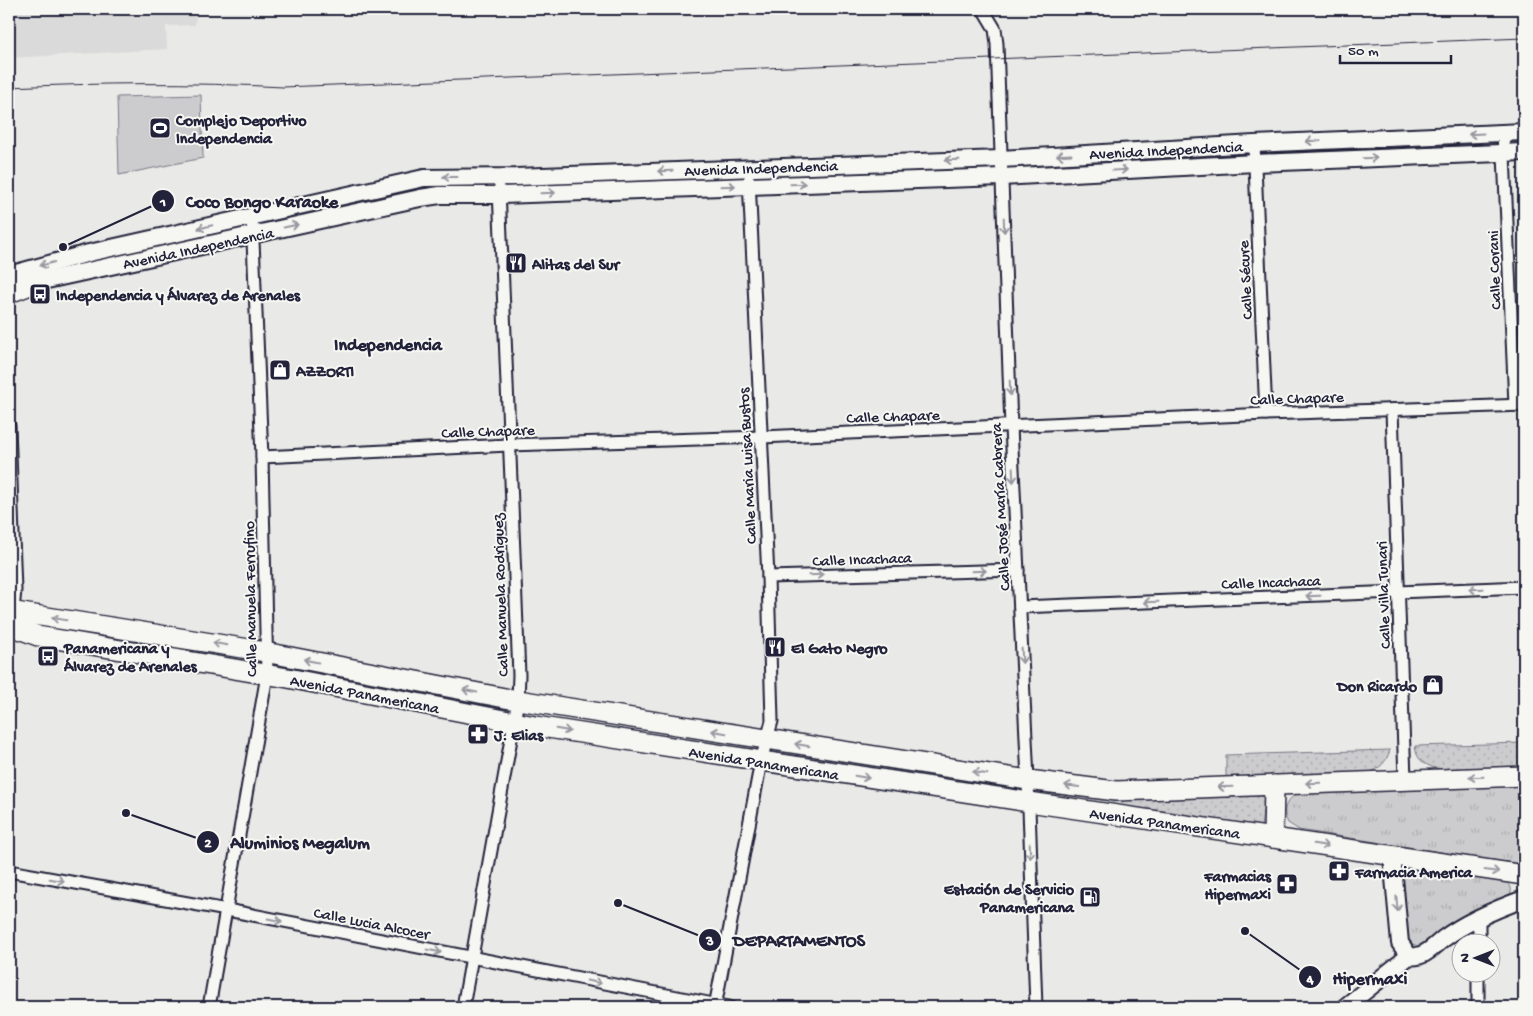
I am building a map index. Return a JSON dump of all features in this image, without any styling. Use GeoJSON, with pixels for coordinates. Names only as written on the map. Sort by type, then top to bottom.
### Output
{"type":"FeatureCollection","features":[{"type":"Feature","properties":{"kind":"main road","name":"Avenida Independencia"},"geometry":{"type":"LineString","coordinates":[[9,275],[89,253],[424,178],[1001,159],[1254,144],[1524,132]]}},
{"type":"Feature","properties":{"kind":"main road","name":"Avenida Independencia"},"geometry":{"type":"LineString","coordinates":[[9,285],[38,282],[440,195],[500,195],[1002,177],[1255,163],[1524,152]]}},
{"type":"Feature","properties":{"kind":"main road"},"geometry":{"type":"LineString","coordinates":[[9,293],[38,282]]}},
{"type":"Feature","properties":{"kind":"main road","name":"Avenida Panamericana"},"geometry":{"type":"LineString","coordinates":[[10,616],[38,636],[267,675],[515,722],[1029,802],[1524,875]]}},
{"type":"Feature","properties":{"kind":"main road","name":"Avenida Panamericana"},"geometry":{"type":"LineString","coordinates":[[10,616],[249,649],[518,700],[1028,780],[1116,791],[1524,776]]}},
{"type":"Feature","properties":{"kind":"main road"},"geometry":{"type":"LineString","coordinates":[[9,635],[38,636]]}},
{"type":"Feature","properties":{"kind":"main road"},"geometry":{"type":"LineString","coordinates":[[1273,838],[1274,785]]}},
{"type":"Feature","properties":{"kind":"main road"},"geometry":{"type":"LineString","coordinates":[[1392,856],[1400,943],[1409,956],[1421,956],[1446,937],[1479,918],[1524,899]]}},
{"type":"Feature","properties":{"kind":"main road"},"geometry":{"type":"LineString","coordinates":[[1345,1007],[1409,956]]}},
{"type":"Feature","properties":{"kind":"street","name":"Calle José María Cabrera"},"geometry":{"type":"LineString","coordinates":[[983,9],[995,29],[998,44],[1011,427],[1029,802],[1036,1007]]}},
{"type":"Feature","properties":{"kind":"street","name":"Calle Corani"},"geometry":{"type":"LineString","coordinates":[[1504,132],[1519,405]]}},
{"type":"Feature","properties":{"kind":"street","name":"Calle Sécure"},"geometry":{"type":"LineString","coordinates":[[1254,144],[1266,414]]}},
{"type":"Feature","properties":{"kind":"street","name":"Calle Maria Luisa Bustos"},"geometry":{"type":"LineString","coordinates":[[715,1006],[761,761],[772,721],[762,437],[748,168]]}},
{"type":"Feature","properties":{"kind":"street","name":"Calle Manuela Rodriguez"},"geometry":{"type":"LineString","coordinates":[[463,1007],[518,700],[519,675],[498,177]]}},
{"type":"Feature","properties":{"kind":"street","name":"Calle Manuela Ferrufino"},"geometry":{"type":"LineString","coordinates":[[209,1007],[267,675],[262,457],[252,216]]}},
{"type":"Feature","properties":{"kind":"street","name":"Calle Chapare"},"geometry":{"type":"LineString","coordinates":[[262,457],[509,445],[762,437],[1266,414],[1519,405]]}},
{"type":"Feature","properties":{"kind":"street","name":"Calle Villa Tunari"},"geometry":{"type":"LineString","coordinates":[[1392,410],[1404,779]]}},
{"type":"Feature","properties":{"kind":"street"},"geometry":{"type":"LineString","coordinates":[[9,426],[15,590],[10,616]]}},
{"type":"Feature","properties":{"kind":"street","name":"Calle Incachaca"},"geometry":{"type":"LineString","coordinates":[[768,577],[1018,570]]}},
{"type":"Feature","properties":{"kind":"street","name":"Calle Incachaca"},"geometry":{"type":"LineString","coordinates":[[1020,607],[1524,587]]}},
{"type":"Feature","properties":{"kind":"street","name":"Calle Lucia Alcocer"},"geometry":{"type":"LineString","coordinates":[[9,871],[227,910],[715,1006],[729,1007]]}},
{"type":"Feature","properties":{"kind":"street"},"geometry":{"type":"LineString","coordinates":[[1479,918],[1479,934]]}},
{"type":"Feature","properties":{"kind":"street"},"geometry":{"type":"LineString","coordinates":[[1478,984],[1478,1007]]}},
{"type":"Feature","properties":{"kind":"shaded area"},"geometry":{"type":"Polygon","coordinates":[[[9,9],[275,9],[196,12],[195,25],[166,26],[167,49],[9,58],[9,9]]]}},
{"type":"Feature","properties":{"kind":"green space","name":"Complejo Deportivo Independencia"},"geometry":{"type":"Polygon","coordinates":[[[201,95],[203,158],[119,175],[117,97],[201,95]]]}},
{"type":"Feature","properties":{"kind":"green space"},"geometry":{"type":"Polygon","coordinates":[[[1524,743],[1524,767],[1443,770],[1424,763],[1418,756],[1415,746],[1524,743]]]}},
{"type":"Feature","properties":{"kind":"green space"},"geometry":{"type":"Polygon","coordinates":[[[1390,750],[1382,764],[1369,773],[1226,779],[1226,755],[1390,750]]]}},
{"type":"Feature","properties":{"kind":"green space"},"geometry":{"type":"Polygon","coordinates":[[[1524,786],[1524,865],[1299,830],[1288,823],[1285,814],[1288,802],[1299,793],[1524,786]]]}},
{"type":"Feature","properties":{"kind":"green space"},"geometry":{"type":"Polygon","coordinates":[[[1036,792],[1107,799],[1138,800],[1263,796],[1264,804],[1261,827],[1172,812],[1038,795],[1036,792]]]}},
{"type":"Feature","properties":{"kind":"green space"},"geometry":{"type":"Polygon","coordinates":[[[1413,869],[1505,882],[1510,885],[1511,892],[1507,898],[1421,947],[1409,943],[1407,935],[1402,878],[1404,874],[1413,869]]]}},
{"type":"Feature","properties":{"kind":"tram line"},"geometry":{"type":"LineString","coordinates":[[9,87],[146,84],[215,84],[283,87],[1524,38]]}},
{"type":"Feature","properties":{"kind":"place","name":"Complejo Deportivo Independencia"},"geometry":{"type":"Point","coordinates":[160,128]}},
{"type":"Feature","properties":{"kind":"place","name":"Coco Bongo Karaoke"},"geometry":{"type":"Point","coordinates":[63,247]}},
{"type":"Feature","properties":{"kind":"place","name":"Alitas del Sur"},"geometry":{"type":"Point","coordinates":[516,263]}},
{"type":"Feature","properties":{"kind":"place","name":"Independencia y Álvarez de Arenales"},"geometry":{"type":"Point","coordinates":[40,294]}},
{"type":"Feature","properties":{"kind":"place","name":"AZZORTI"},"geometry":{"type":"Point","coordinates":[280,370]}},
{"type":"Feature","properties":{"kind":"place","name":"El Gato Negro"},"geometry":{"type":"Point","coordinates":[775,647]}},
{"type":"Feature","properties":{"kind":"place","name":"Panamericana y Álvarez de Arenales"},"geometry":{"type":"Point","coordinates":[48,656]}},
{"type":"Feature","properties":{"kind":"place","name":"Don Ricardo"},"geometry":{"type":"Point","coordinates":[1433,685]}},
{"type":"Feature","properties":{"kind":"place","name":"J. Elias"},"geometry":{"type":"Point","coordinates":[478,734]}},
{"type":"Feature","properties":{"kind":"place","name":"Aluminios Megalum"},"geometry":{"type":"Point","coordinates":[126,813]}},
{"type":"Feature","properties":{"kind":"place","name":"Farmacia America"},"geometry":{"type":"Point","coordinates":[1339,871]}},
{"type":"Feature","properties":{"kind":"place","name":"Farmacias Hipermaxi"},"geometry":{"type":"Point","coordinates":[1287,884]}},
{"type":"Feature","properties":{"kind":"place","name":"Estación de Servicio Panamericana"},"geometry":{"type":"Point","coordinates":[1090,897]}},
{"type":"Feature","properties":{"kind":"place","name":"DEPARTAMENTOS"},"geometry":{"type":"Point","coordinates":[618,903]}},
{"type":"Feature","properties":{"kind":"place","name":"Hipermaxi"},"geometry":{"type":"Point","coordinates":[1245,931]}},
{"type":"Feature","properties":{"kind":"district","name":"Independencia"},"geometry":{"type":"Point","coordinates":[388,344]}}]}
